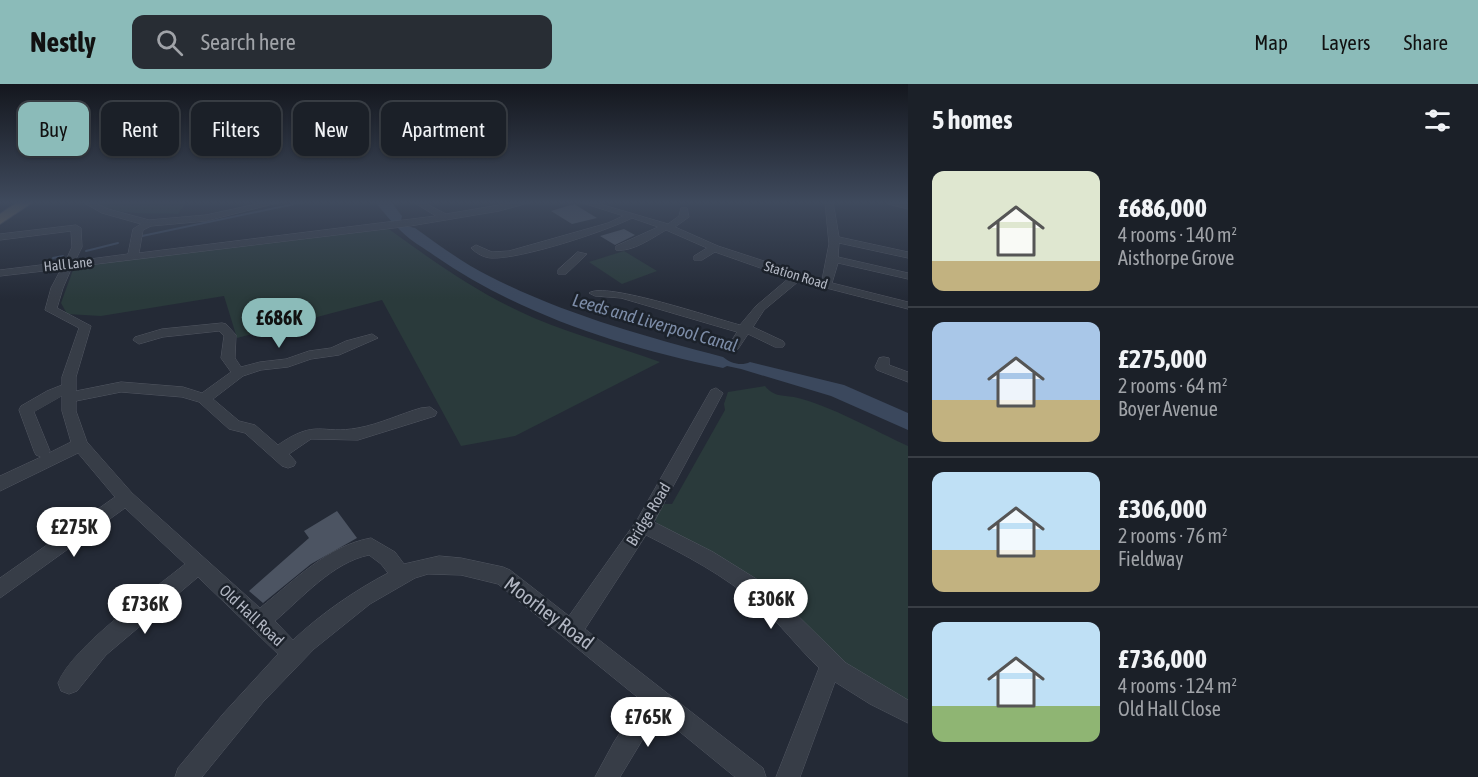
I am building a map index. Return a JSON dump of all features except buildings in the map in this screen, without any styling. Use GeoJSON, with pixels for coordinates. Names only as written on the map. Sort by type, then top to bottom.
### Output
{"type":"FeatureCollection","features":[{"type":"Feature","properties":{"kind":"street"},"geometry":{"type":"LineString","coordinates":[[0,237],[22,234]]}},
{"type":"Feature","properties":{"kind":"street"},"geometry":{"type":"LineString","coordinates":[[68,264],[77,247],[76,234]]}},
{"type":"Feature","properties":{"kind":"street"},"geometry":{"type":"LineString","coordinates":[[133,257],[137,234]]}},
{"type":"Feature","properties":{"kind":"street","name":"Hall Lane"},"geometry":{"type":"LineString","coordinates":[[0,273],[319,234]]}},
{"type":"Feature","properties":{"kind":"street"},"geometry":{"type":"LineString","coordinates":[[476,248],[490,255],[510,254],[578,234]]}},
{"type":"Feature","properties":{"kind":"street"},"geometry":{"type":"LineString","coordinates":[[620,248],[652,234]]}},
{"type":"Feature","properties":{"kind":"street","name":"Station Road"},"geometry":{"type":"LineString","coordinates":[[683,234],[714,248],[797,277],[908,306]]}},
{"type":"Feature","properties":{"kind":"street"},"geometry":{"type":"LineString","coordinates":[[826,284],[834,259],[834,234]]}},
{"type":"Feature","properties":{"kind":"street"},"geometry":{"type":"LineString","coordinates":[[835,238],[908,255]]}},
{"type":"Feature","properties":{"kind":"street"},"geometry":{"type":"LineString","coordinates":[[698,258],[714,248]]}},
{"type":"Feature","properties":{"kind":"street"},"geometry":{"type":"LineString","coordinates":[[562,272],[582,254]]}},
{"type":"Feature","properties":{"kind":"street"},"geometry":{"type":"LineString","coordinates":[[834,259],[908,276]]}},
{"type":"Feature","properties":{"kind":"street","name":"Old Hall Road"},"geometry":{"type":"LineString","coordinates":[[68,264],[51,303],[51,310],[85,326],[69,377],[69,411],[80,445],[126,498],[293,654]]}},
{"type":"Feature","properties":{"kind":"street"},"geometry":{"type":"LineString","coordinates":[[734,346],[764,303],[797,277]]}},
{"type":"Feature","properties":{"kind":"street"},"geometry":{"type":"LineString","coordinates":[[850,291],[851,285],[861,285],[908,297]]}},
{"type":"Feature","properties":{"kind":"street"},"geometry":{"type":"LineString","coordinates":[[595,293],[622,295],[744,329],[779,344]]}},
{"type":"Feature","properties":{"kind":"street"},"geometry":{"type":"LineString","coordinates":[[138,340],[162,333],[222,327],[230,335],[228,358],[238,373]]}},
{"type":"Feature","properties":{"kind":"street"},"geometry":{"type":"LineString","coordinates":[[204,399],[238,373],[260,366],[288,363],[309,355],[334,352],[350,344],[372,338]]}},
{"type":"Feature","properties":{"kind":"street"},"geometry":{"type":"LineString","coordinates":[[334,352],[336,366]]}},
{"type":"Feature","properties":{"kind":"street"},"geometry":{"type":"LineString","coordinates":[[884,361],[882,367],[908,376]]}},
{"type":"Feature","properties":{"kind":"street"},"geometry":{"type":"LineString","coordinates":[[42,451],[26,411],[52,394],[121,387],[183,392],[204,399],[234,425],[250,429],[283,458],[302,437],[314,433],[336,436],[358,434],[415,414],[430,412]]}},
{"type":"Feature","properties":{"kind":"street","name":"Bridge Road"},"geometry":{"type":"LineString","coordinates":[[572,630],[643,525],[716,393]]}},
{"type":"Feature","properties":{"kind":"street"},"geometry":{"type":"LineString","coordinates":[[0,484],[80,445]]}},
{"type":"Feature","properties":{"kind":"street"},"geometry":{"type":"LineString","coordinates":[[0,589],[126,498]]}},
{"type":"Feature","properties":{"kind":"street"},"geometry":{"type":"LineString","coordinates":[[643,525],[695,551],[764,597],[831,665],[908,712]]}},
{"type":"Feature","properties":{"kind":"street"},"geometry":{"type":"LineString","coordinates":[[260,621],[321,570],[351,550],[371,546],[388,558],[401,576]]}},
{"type":"Feature","properties":{"kind":"street"},"geometry":{"type":"LineString","coordinates":[[69,682],[99,648],[198,565]]}},
{"type":"Feature","properties":{"kind":"street","name":"Moorhey Road"},"geometry":{"type":"LineString","coordinates":[[187,777],[249,700],[293,654],[365,594],[418,567],[462,566],[503,576],[754,777]]}},
{"type":"Feature","properties":{"kind":"street"},"geometry":{"type":"LineString","coordinates":[[788,777],[831,665]]}},
{"type":"Feature","properties":{"kind":"street"},"geometry":{"type":"LineString","coordinates":[[607,777],[655,699]]}},
{"type":"Feature","properties":{"kind":"shaded area"},"geometry":{"type":"Polygon","coordinates":[[[327,234],[396,234],[457,277],[514,309],[565,330],[660,362],[515,436],[461,446],[382,300],[237,338],[224,296],[101,316],[67,314],[61,303],[73,270],[83,265],[327,234]]]}},
{"type":"Feature","properties":{"kind":"shaded area"},"geometry":{"type":"Polygon","coordinates":[[[624,251],[657,271],[622,284],[589,262],[624,251]]]}},
{"type":"Feature","properties":{"kind":"shaded area"},"geometry":{"type":"Polygon","coordinates":[[[765,386],[775,394],[808,401],[837,412],[908,446],[908,706],[881,693],[657,524],[654,516],[660,504],[672,504],[725,410],[724,404],[728,392],[765,386]]]}},
{"type":"Feature","properties":{"kind":"water","name":"Leeds and Liverpool Canal"},"geometry":{"type":"Polygon","coordinates":[[[424,234],[479,271],[517,290],[574,313],[723,357],[733,363],[750,362],[844,385],[908,413],[908,430],[831,396],[741,369],[727,366],[723,368],[647,350],[573,326],[537,312],[468,277],[406,235],[424,234]]]}},
{"type":"Feature","properties":{"kind":"waterway"},"geometry":{"type":"LineString","coordinates":[[142,236],[150,234]]}},
{"type":"Feature","properties":{"kind":"waterway"},"geometry":{"type":"LineString","coordinates":[[86,251],[118,243]]}},
{"type":"Feature","properties":{"kind":"waterway"},"geometry":{"type":"LineString","coordinates":[[53,258],[63,256]]}}]}
